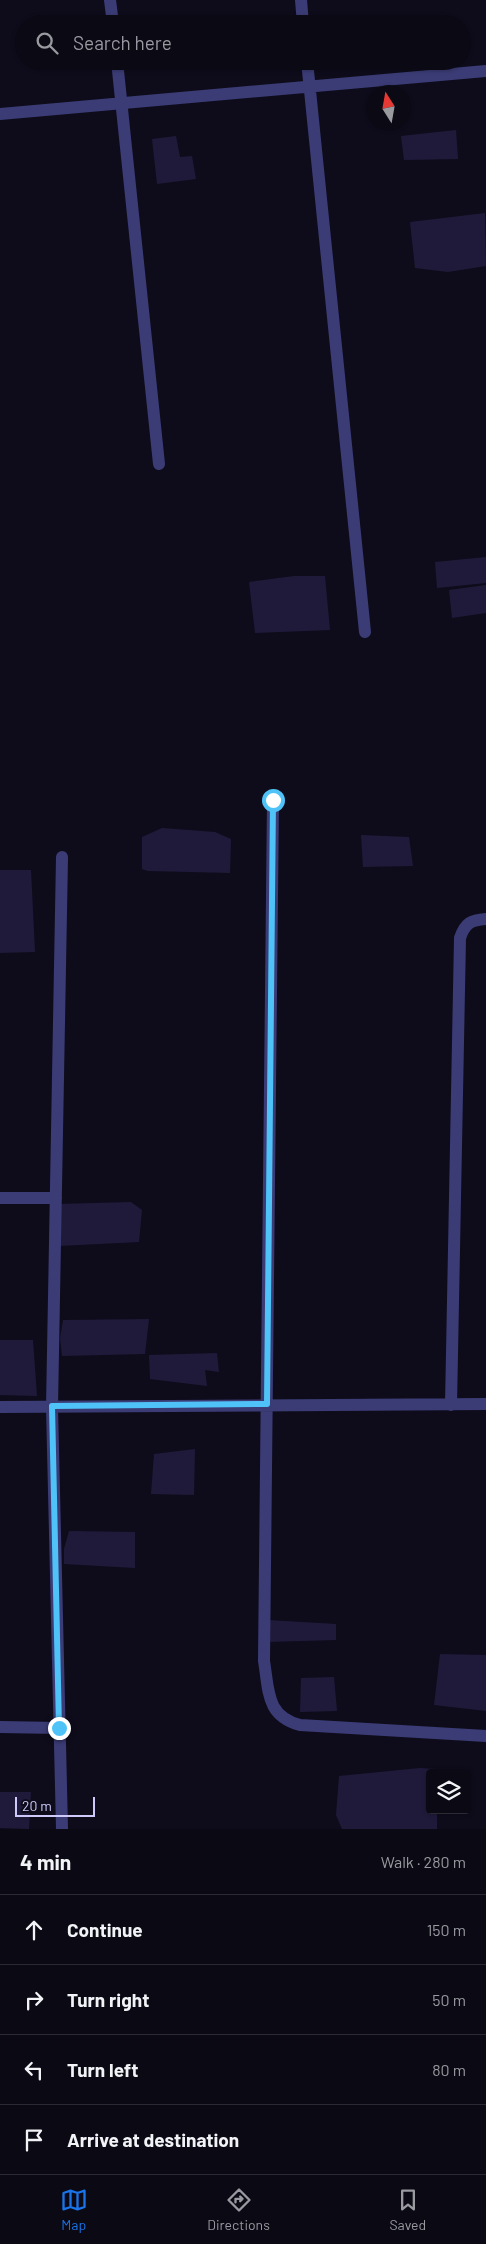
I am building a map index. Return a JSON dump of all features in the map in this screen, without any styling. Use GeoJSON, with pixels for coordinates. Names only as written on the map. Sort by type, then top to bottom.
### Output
{"type":"FeatureCollection","features":[{"type":"Feature","properties":{"kind":"street"},"geometry":{"type":"LineString","coordinates":[[110,0],[112,15]]}},
{"type":"Feature","properties":{"kind":"street"},"geometry":{"type":"LineString","coordinates":[[301,0],[302,15]]}},
{"type":"Feature","properties":{"kind":"street"},"geometry":{"type":"LineString","coordinates":[[118,70],[159,464]]}},
{"type":"Feature","properties":{"kind":"street"},"geometry":{"type":"LineString","coordinates":[[308,70],[365,632]]}},
{"type":"Feature","properties":{"kind":"street"},"geometry":{"type":"LineString","coordinates":[[0,114],[486,71]]}},
{"type":"Feature","properties":{"kind":"street"},"geometry":{"type":"LineString","coordinates":[[273,800],[264,1661],[271,1701],[277,1714],[288,1722],[300,1725],[486,1736]]}},
{"type":"Feature","properties":{"kind":"street"},"geometry":{"type":"LineString","coordinates":[[62,857],[52,1406],[62,1829]]}},
{"type":"Feature","properties":{"kind":"street"},"geometry":{"type":"LineString","coordinates":[[451,1405],[460,938],[467,924],[474,920],[486,919]]}},
{"type":"Feature","properties":{"kind":"street"},"geometry":{"type":"LineString","coordinates":[[0,1198],[56,1198]]}},
{"type":"Feature","properties":{"kind":"street"},"geometry":{"type":"LineString","coordinates":[[0,1407],[486,1404]]}},
{"type":"Feature","properties":{"kind":"street"},"geometry":{"type":"LineString","coordinates":[[0,1727],[59,1728]]}},
{"type":"Feature","properties":{"kind":"building"},"geometry":{"type":"Polygon","coordinates":[[[456,130],[458,159],[404,160],[401,136],[456,130]]]}},
{"type":"Feature","properties":{"kind":"building"},"geometry":{"type":"Polygon","coordinates":[[[176,136],[180,157],[192,156],[196,179],[157,184],[152,139],[176,136]]]}},
{"type":"Feature","properties":{"kind":"building"},"geometry":{"type":"Polygon","coordinates":[[[485,213],[486,266],[448,272],[415,268],[410,222],[485,213]]]}},
{"type":"Feature","properties":{"kind":"building"},"geometry":{"type":"Polygon","coordinates":[[[486,557],[486,583],[437,588],[435,562],[486,557]]]}},
{"type":"Feature","properties":{"kind":"building"},"geometry":{"type":"Polygon","coordinates":[[[294,576],[325,576],[330,630],[255,633],[249,582],[294,576]]]}},
{"type":"Feature","properties":{"kind":"building"},"geometry":{"type":"Polygon","coordinates":[[[486,585],[486,613],[452,618],[449,590],[486,585]]]}},
{"type":"Feature","properties":{"kind":"building"},"geometry":{"type":"Polygon","coordinates":[[[162,828],[215,832],[231,839],[230,873],[148,871],[142,869],[142,837],[162,828]]]}},
{"type":"Feature","properties":{"kind":"building"},"geometry":{"type":"Polygon","coordinates":[[[361,835],[409,837],[413,866],[363,867],[361,835]]]}},
{"type":"Feature","properties":{"kind":"building"},"geometry":{"type":"Polygon","coordinates":[[[0,870],[31,870],[35,952],[0,953],[0,870]]]}},
{"type":"Feature","properties":{"kind":"building"},"geometry":{"type":"Polygon","coordinates":[[[131,1202],[142,1210],[139,1242],[59,1246],[58,1204],[131,1202]]]}},
{"type":"Feature","properties":{"kind":"building"},"geometry":{"type":"Polygon","coordinates":[[[149,1319],[145,1354],[62,1356],[60,1338],[63,1320],[149,1319]]]}},
{"type":"Feature","properties":{"kind":"building"},"geometry":{"type":"Polygon","coordinates":[[[0,1340],[33,1340],[37,1396],[0,1395],[0,1340]]]}},
{"type":"Feature","properties":{"kind":"building"},"geometry":{"type":"Polygon","coordinates":[[[217,1353],[219,1372],[205,1370],[207,1386],[150,1379],[149,1355],[217,1353]]]}},
{"type":"Feature","properties":{"kind":"building"},"geometry":{"type":"Polygon","coordinates":[[[195,1449],[194,1495],[151,1494],[154,1454],[195,1449]]]}},
{"type":"Feature","properties":{"kind":"building"},"geometry":{"type":"Polygon","coordinates":[[[69,1531],[135,1532],[135,1568],[64,1564],[64,1549],[69,1531]]]}},
{"type":"Feature","properties":{"kind":"building"},"geometry":{"type":"Polygon","coordinates":[[[268,1620],[336,1624],[336,1640],[268,1642],[268,1620]]]}},
{"type":"Feature","properties":{"kind":"building"},"geometry":{"type":"Polygon","coordinates":[[[440,1654],[486,1655],[486,1711],[434,1705],[440,1654]]]}},
{"type":"Feature","properties":{"kind":"building"},"geometry":{"type":"Polygon","coordinates":[[[334,1677],[337,1711],[300,1712],[301,1678],[334,1677]]]}},
{"type":"Feature","properties":{"kind":"building"},"geometry":{"type":"Polygon","coordinates":[[[420,1768],[436,1769],[426,1769],[426,1814],[437,1814],[437,1829],[342,1829],[336,1815],[339,1776],[420,1768]]]}},
{"type":"Feature","properties":{"kind":"building"},"geometry":{"type":"Polygon","coordinates":[[[0,1792],[31,1792],[29,1829],[0,1828],[0,1792]]]}},
{"type":"Feature","properties":{"kind":"route"},"geometry":{"type":"LineString","coordinates":[[59,1728],[52,1406],[267,1404],[273,800]]}}]}
